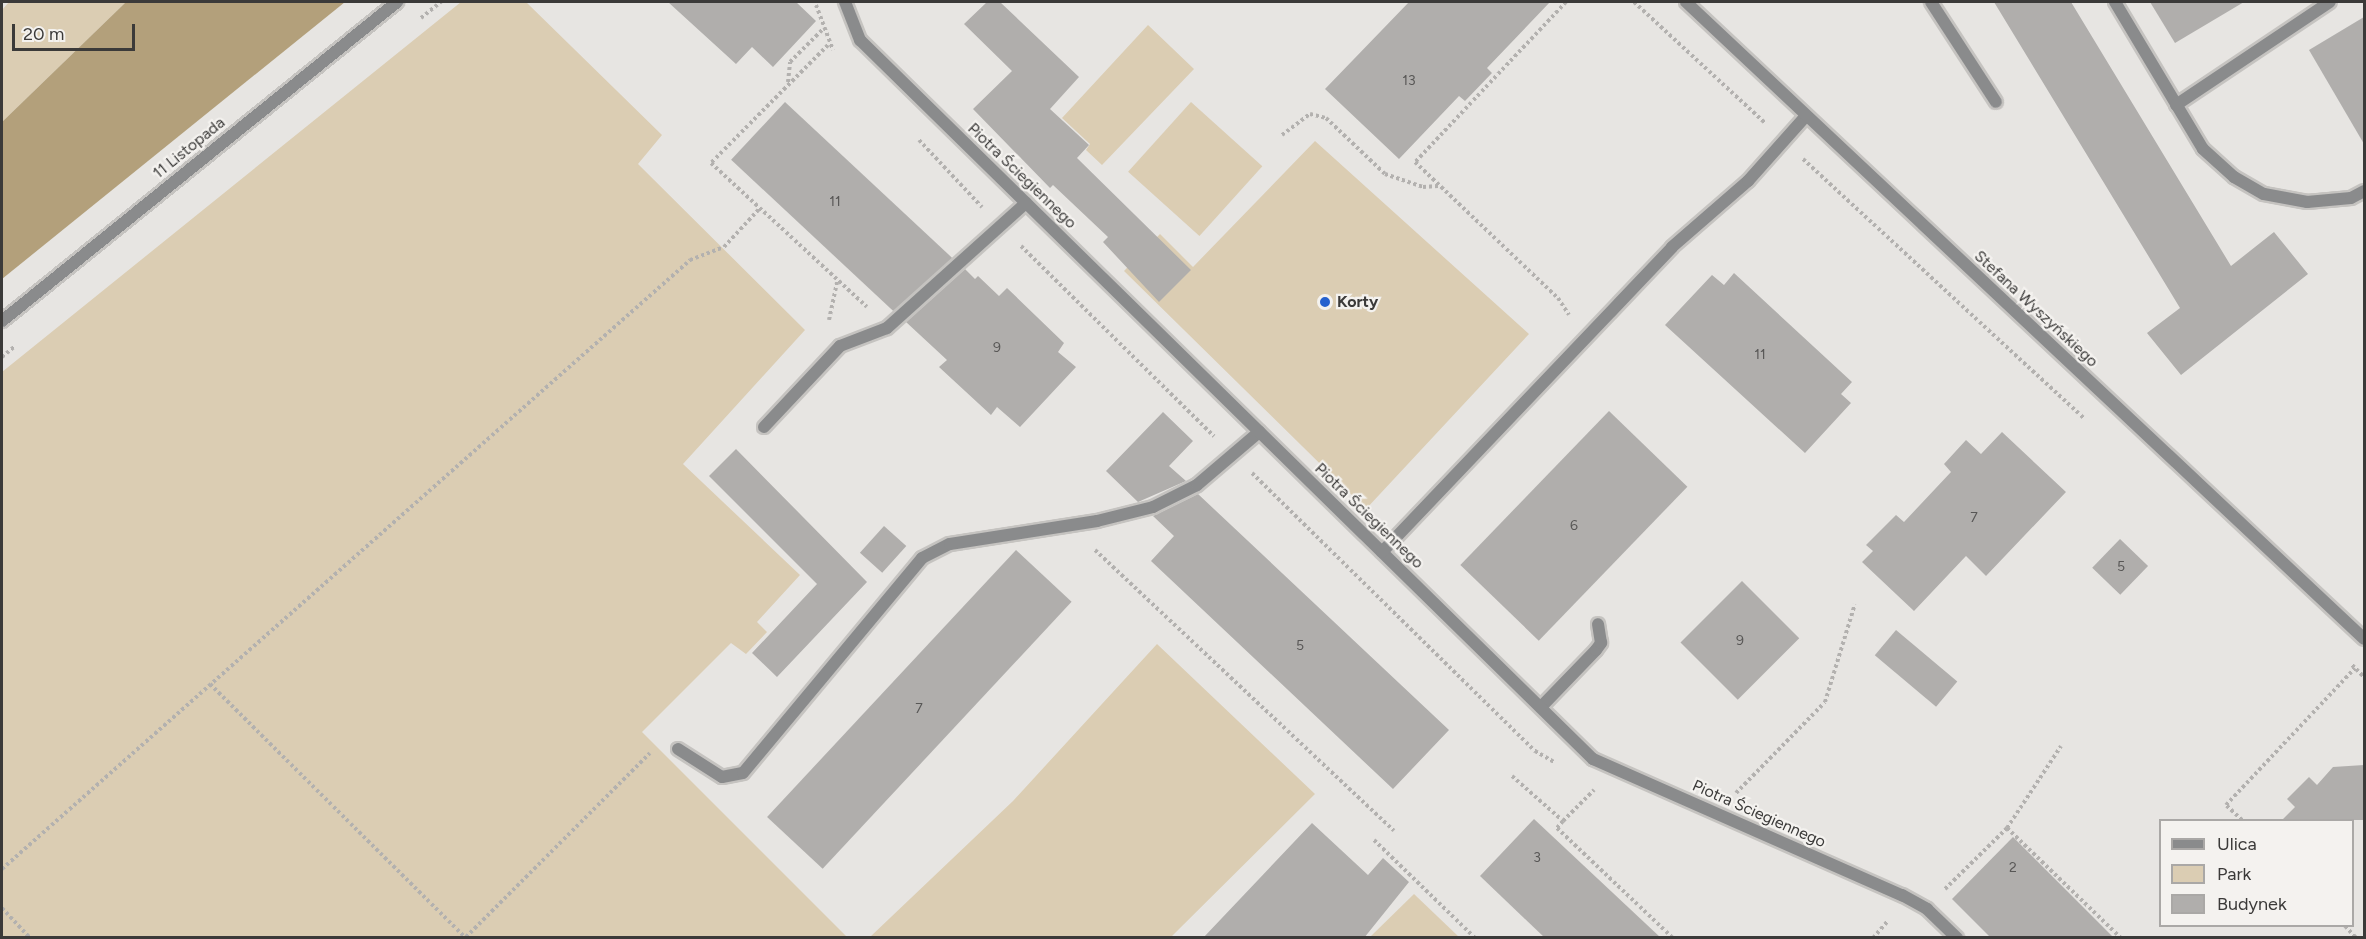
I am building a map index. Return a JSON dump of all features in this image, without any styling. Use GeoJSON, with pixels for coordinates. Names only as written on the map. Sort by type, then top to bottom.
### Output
{"type":"FeatureCollection","features":[{"type":"Feature","properties":{"kind":"street","name":"11 Listopada"},"geometry":{"type":"LineString","coordinates":[[2,321],[397,2]]}},
{"type":"Feature","properties":{"kind":"street","name":"Stefana Wyszyńskiego"},"geometry":{"type":"LineString","coordinates":[[1686,2],[2364,639]]}},
{"type":"Feature","properties":{"kind":"street"},"geometry":{"type":"LineString","coordinates":[[1931,2],[1996,102]]}},
{"type":"Feature","properties":{"kind":"street"},"geometry":{"type":"LineString","coordinates":[[2115,2],[2204,149],[2234,177],[2264,194],[2307,201],[2351,198],[2364,191]]}},
{"type":"Feature","properties":{"kind":"street"},"geometry":{"type":"LineString","coordinates":[[2176,105],[2331,2]]}},
{"type":"Feature","properties":{"kind":"street","name":"Piotra Ściegiennego"},"geometry":{"type":"LineString","coordinates":[[846,4],[860,40],[1593,759],[1902,895],[1927,909],[1957,938]]}},
{"type":"Feature","properties":{"kind":"street"},"geometry":{"type":"LineString","coordinates":[[1382,552],[1671,247],[1748,182],[1806,116]]}},
{"type":"Feature","properties":{"kind":"street"},"geometry":{"type":"LineString","coordinates":[[764,427],[840,346],[887,328],[1026,203]]}},
{"type":"Feature","properties":{"kind":"street"},"geometry":{"type":"LineString","coordinates":[[678,749],[722,777],[743,773],[922,558],[950,544],[1068,525],[1154,507],[1197,485],[1259,432]]}},
{"type":"Feature","properties":{"kind":"street"},"geometry":{"type":"LineString","coordinates":[[1540,707],[1596,651],[1601,643],[1598,624]]}},
{"type":"Feature","properties":{"kind":"path"},"geometry":{"type":"LineString","coordinates":[[1566,2],[1415,162],[1557,298],[1585,338]]}},
{"type":"Feature","properties":{"kind":"path"},"geometry":{"type":"LineString","coordinates":[[1634,2],[2090,423]]}},
{"type":"Feature","properties":{"kind":"path"},"geometry":{"type":"LineString","coordinates":[[788,83],[790,62],[846,4]]}},
{"type":"Feature","properties":{"kind":"path"},"geometry":{"type":"LineString","coordinates":[[828,45],[711,163],[874,314]]}},
{"type":"Feature","properties":{"kind":"path"},"geometry":{"type":"LineString","coordinates":[[1282,135],[1310,114],[1326,118],[1385,174],[1423,188],[1439,186]]}},
{"type":"Feature","properties":{"kind":"path"},"geometry":{"type":"LineString","coordinates":[[2,869],[690,260],[724,247],[760,208]]}},
{"type":"Feature","properties":{"kind":"path"},"geometry":{"type":"LineString","coordinates":[[1068,525],[1394,831]]}},
{"type":"Feature","properties":{"kind":"path"},"geometry":{"type":"LineString","coordinates":[[1716,813],[1825,702],[1855,604]]}},
{"type":"Feature","properties":{"kind":"path"},"geometry":{"type":"LineString","coordinates":[[2346,660],[2364,677]]}},
{"type":"Feature","properties":{"kind":"path"},"geometry":{"type":"LineString","coordinates":[[2241,819],[2226,805],[2355,668]]}},
{"type":"Feature","properties":{"kind":"path"},"geometry":{"type":"LineString","coordinates":[[210,684],[466,937],[652,751],[673,772],[689,758]]}},
{"type":"Feature","properties":{"kind":"path"},"geometry":{"type":"LineString","coordinates":[[1941,893],[2007,828],[2061,746]]}},
{"type":"Feature","properties":{"kind":"path"},"geometry":{"type":"LineString","coordinates":[[1512,776],[1563,821]]}},
{"type":"Feature","properties":{"kind":"path"},"geometry":{"type":"LineString","coordinates":[[1595,789],[1557,828],[1672,938]]}},
{"type":"Feature","properties":{"kind":"path"},"geometry":{"type":"LineString","coordinates":[[2007,828],[2121,938]]}},
{"type":"Feature","properties":{"kind":"path"},"geometry":{"type":"LineString","coordinates":[[1374,840],[1475,938]]}},
{"type":"Feature","properties":{"kind":"path"},"geometry":{"type":"LineString","coordinates":[[2,908],[30,938]]}},
{"type":"Feature","properties":{"kind":"green space"},"geometry":{"type":"Polygon","coordinates":[[[9,2],[126,2],[2,122],[2,10],[9,2]]]}},
{"type":"Feature","properties":{"kind":"green space"},"geometry":{"type":"Polygon","coordinates":[[[461,2],[526,2],[662,135],[638,164],[805,330],[683,464],[800,575],[757,622],[767,632],[746,654],[731,643],[642,732],[847,937],[2,937],[2,372],[461,2]]]}},
{"type":"Feature","properties":{"kind":"green space"},"geometry":{"type":"Polygon","coordinates":[[[1148,25],[1194,69],[1102,165],[1086,150],[1090,144],[1062,118],[1148,25]]]}},
{"type":"Feature","properties":{"kind":"green space"},"geometry":{"type":"Polygon","coordinates":[[[1191,102],[1262,166],[1199,236],[1128,172],[1191,102]]]}},
{"type":"Feature","properties":{"kind":"green space","name":"Korty"},"geometry":{"type":"Polygon","coordinates":[[[1315,141],[1529,334],[1366,509],[1124,271],[1160,234],[1193,267],[1315,141]]]}},
{"type":"Feature","properties":{"kind":"green space"},"geometry":{"type":"Polygon","coordinates":[[[1157,644],[1315,794],[1171,937],[870,937],[1013,801],[1157,644]]]}},
{"type":"Feature","properties":{"kind":"green space"},"geometry":{"type":"Polygon","coordinates":[[[1414,894],[1459,937],[1370,937],[1414,894]]]}},
{"type":"Feature","properties":{"kind":"shaded area"},"geometry":{"type":"Polygon","coordinates":[[[126,2],[345,2],[2,279],[2,122],[126,2]]]}},
{"type":"Feature","properties":{"kind":"building"},"geometry":{"type":"Polygon","coordinates":[[[668,2],[796,2],[816,21],[773,67],[752,47],[736,64],[668,2]]]}},
{"type":"Feature","properties":{"kind":"building"},"geometry":{"type":"Polygon","coordinates":[[[987,2],[1000,2],[1079,77],[1050,109],[1089,145],[1077,158],[1191,270],[1159,302],[1103,242],[1108,237],[1053,185],[1050,188],[973,109],[1012,71],[964,24],[987,2]]]}},
{"type":"Feature","properties":{"kind":"building"},"geometry":{"type":"Polygon","coordinates":[[[1409,2],[1550,2],[1487,68],[1492,73],[1465,101],[1459,96],[1399,159],[1325,89],[1409,2]]]}},
{"type":"Feature","properties":{"kind":"building"},"geometry":{"type":"Polygon","coordinates":[[[1994,2],[2071,2],[2231,266],[2274,232],[2308,274],[2181,375],[2147,333],[2180,308],[1994,2]]]}},
{"type":"Feature","properties":{"kind":"building"},"geometry":{"type":"Polygon","coordinates":[[[2150,2],[2244,2],[2175,43],[2150,2]]]}},
{"type":"Feature","properties":{"kind":"building"},"geometry":{"type":"Polygon","coordinates":[[[2364,17],[2364,144],[2309,50],[2364,17]]]}},
{"type":"Feature","properties":{"kind":"building"},"geometry":{"type":"Polygon","coordinates":[[[785,102],[952,258],[899,316],[731,160],[785,102]]]}},
{"type":"Feature","properties":{"kind":"building"},"geometry":{"type":"Polygon","coordinates":[[[965,269],[975,279],[978,276],[999,296],[1007,288],[1064,343],[1058,352],[1076,367],[1020,427],[997,407],[991,415],[939,367],[947,360],[906,322],[965,269]]]}},
{"type":"Feature","properties":{"kind":"building"},"geometry":{"type":"Polygon","coordinates":[[[1734,273],[1852,382],[1841,394],[1851,403],[1805,453],[1665,325],[1712,275],[1724,285],[1734,273]]]}},
{"type":"Feature","properties":{"kind":"building"},"geometry":{"type":"Polygon","coordinates":[[[1609,411],[1687,487],[1539,641],[1460,565],[1609,411]]]}},
{"type":"Feature","properties":{"kind":"building"},"geometry":{"type":"Polygon","coordinates":[[[1163,412],[1193,441],[1169,466],[1186,481],[1138,502],[1106,471],[1163,412]]]}},
{"type":"Feature","properties":{"kind":"building"},"geometry":{"type":"Polygon","coordinates":[[[2002,432],[2066,492],[1986,576],[1966,556],[1914,611],[1862,562],[1873,551],[1866,545],[1896,515],[1904,522],[1951,472],[1944,464],[1966,440],[1981,454],[2002,432]]]}},
{"type":"Feature","properties":{"kind":"building"},"geometry":{"type":"Polygon","coordinates":[[[736,449],[867,582],[777,677],[752,653],[817,584],[709,476],[736,449]]]}},
{"type":"Feature","properties":{"kind":"building"},"geometry":{"type":"Polygon","coordinates":[[[1198,494],[1449,730],[1393,789],[1151,561],[1174,536],[1153,516],[1198,494]]]}},
{"type":"Feature","properties":{"kind":"building"},"geometry":{"type":"Polygon","coordinates":[[[884,526],[906,546],[882,573],[860,553],[884,526]]]}},
{"type":"Feature","properties":{"kind":"building"},"geometry":{"type":"Polygon","coordinates":[[[2120,539],[2148,566],[2120,595],[2092,568],[2120,539]]]}},
{"type":"Feature","properties":{"kind":"building"},"geometry":{"type":"Polygon","coordinates":[[[1016,550],[1072,602],[823,869],[767,817],[1016,550]]]}},
{"type":"Feature","properties":{"kind":"building"},"geometry":{"type":"Polygon","coordinates":[[[1742,581],[1799,638],[1738,700],[1680,643],[1742,581]]]}},
{"type":"Feature","properties":{"kind":"building"},"geometry":{"type":"Polygon","coordinates":[[[1896,630],[1957,681],[1936,707],[1875,655],[1896,630]]]}},
{"type":"Feature","properties":{"kind":"building"},"geometry":{"type":"Polygon","coordinates":[[[2364,765],[2364,820],[2283,819],[2295,807],[2287,799],[2309,777],[2317,785],[2333,767],[2364,765]]]}},
{"type":"Feature","properties":{"kind":"building"},"geometry":{"type":"Polygon","coordinates":[[[1534,819],[1661,938],[1545,938],[1480,876],[1534,819]]]}},
{"type":"Feature","properties":{"kind":"building"},"geometry":{"type":"Polygon","coordinates":[[[1312,823],[1368,875],[1383,858],[1409,882],[1364,938],[1203,938],[1312,823]]]}},
{"type":"Feature","properties":{"kind":"building"},"geometry":{"type":"Polygon","coordinates":[[[2013,837],[2114,938],[1991,938],[1952,899],[2013,837]]]}},
{"type":"Feature","properties":{"kind":"place","name":"Korty"},"geometry":{"type":"Point","coordinates":[1325,302]}}]}
